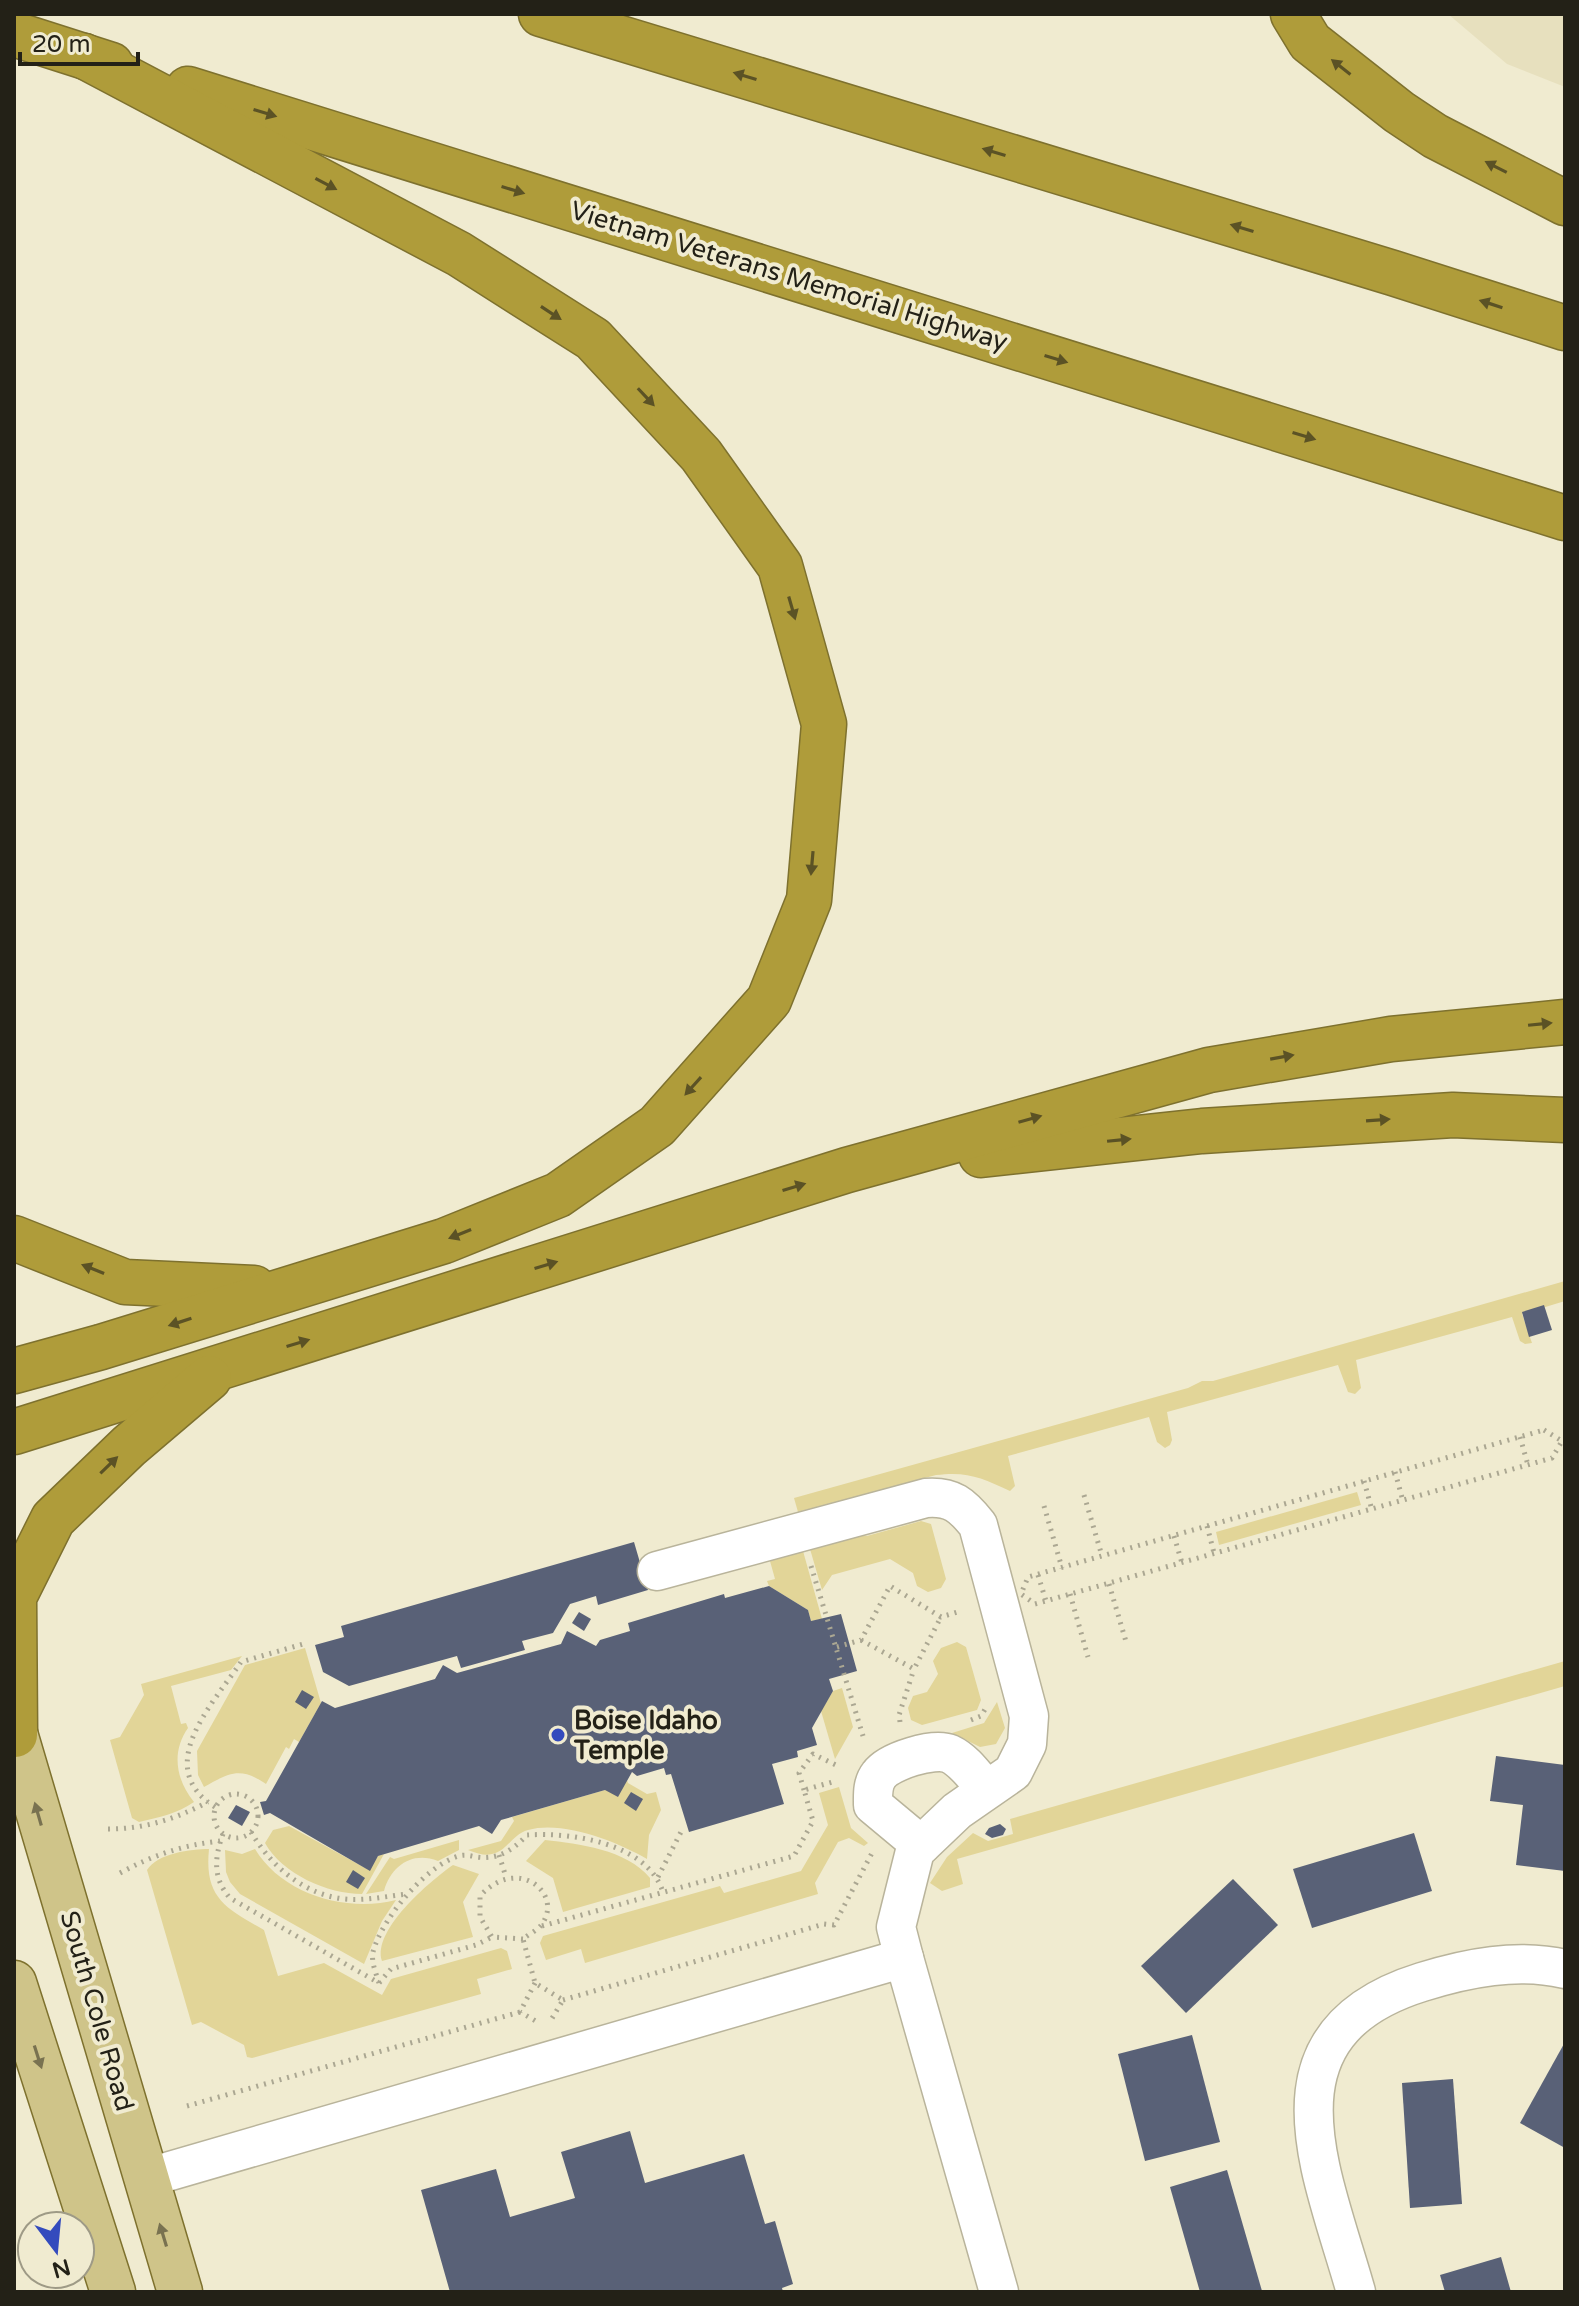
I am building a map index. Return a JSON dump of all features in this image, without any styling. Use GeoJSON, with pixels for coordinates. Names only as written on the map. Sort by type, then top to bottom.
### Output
{"type":"FeatureCollection","features":[{"type":"Feature","properties":{"kind":"highway"},"geometry":{"type":"LineString","coordinates":[[541,14],[1565,328]]}},
{"type":"Feature","properties":{"kind":"highway"},"geometry":{"type":"LineString","coordinates":[[1293,14],[1310,42],[1399,112],[1435,136],[1565,203]]}},
{"type":"Feature","properties":{"kind":"highway","name":"Vietnam Veterans Memorial Highway"},"geometry":{"type":"LineString","coordinates":[[14,34],[1565,518]]}},
{"type":"Feature","properties":{"kind":"highway"},"geometry":{"type":"LineString","coordinates":[[14,1371],[444,1241],[558,1195],[657,1126],[769,1000],[809,900],[824,724],[780,566],[701,455],[593,339],[459,254],[84,56]]}},
{"type":"Feature","properties":{"kind":"highway"},"geometry":{"type":"LineString","coordinates":[[14,1432],[847,1170],[1209,1070],[1391,1039],[1565,1022]]}},
{"type":"Feature","properties":{"kind":"highway"},"geometry":{"type":"LineString","coordinates":[[847,1170],[1202,1131],[1453,1115],[1565,1120]]}},
{"type":"Feature","properties":{"kind":"highway"},"geometry":{"type":"LineString","coordinates":[[14,1238],[125,1282],[281,1290]]}},
{"type":"Feature","properties":{"kind":"highway"},"geometry":{"type":"LineString","coordinates":[[15,1732],[14,1597],[53,1519],[129,1446],[223,1366]]}},
{"type":"Feature","properties":{"kind":"main road","name":"South Cole Road"},"geometry":{"type":"LineString","coordinates":[[15,1732],[180,2292]]}},
{"type":"Feature","properties":{"kind":"main road"},"geometry":{"type":"LineString","coordinates":[[14,1983],[113,2292]]}},
{"type":"Feature","properties":{"kind":"street"},"geometry":{"type":"LineString","coordinates":[[657,1571],[904,1502],[942,1496],[964,1507],[978,1525],[1029,1716],[1030,1731],[1022,1758],[1013,1772],[957,1811],[915,1851],[896,1927],[999,2292]]}},
{"type":"Feature","properties":{"kind":"street"},"geometry":{"type":"LineString","coordinates":[[921,1845],[873,1805],[873,1789],[878,1775],[891,1764],[935,1752],[948,1753],[962,1762],[986,1789]]}},
{"type":"Feature","properties":{"kind":"street"},"geometry":{"type":"LineString","coordinates":[[146,2178],[904,1958]]}},
{"type":"Feature","properties":{"kind":"street"},"geometry":{"type":"LineString","coordinates":[[1356,2292],[1314,2143],[1313,2094],[1325,2052],[1351,2016],[1401,1989],[1454,1972],[1508,1964],[1565,1969]]}},
{"type":"Feature","properties":{"kind":"path"},"geometry":{"type":"LineString","coordinates":[[1544,1430],[1562,1441],[1552,1458],[1528,1465],[1035,1604],[1021,1594],[1028,1577],[1395,1472],[1544,1430]]}},
{"type":"Feature","properties":{"kind":"path"},"geometry":{"type":"LineString","coordinates":[[1520,1437],[1528,1465]]}},
{"type":"Feature","properties":{"kind":"path"},"geometry":{"type":"LineString","coordinates":[[1395,1472],[1403,1501]]}},
{"type":"Feature","properties":{"kind":"path"},"geometry":{"type":"LineString","coordinates":[[1364,1481],[1372,1510]]}},
{"type":"Feature","properties":{"kind":"path"},"geometry":{"type":"LineString","coordinates":[[1084,1495],[1102,1556]]}},
{"type":"Feature","properties":{"kind":"path"},"geometry":{"type":"LineString","coordinates":[[1044,1506],[1062,1568]]}},
{"type":"Feature","properties":{"kind":"path"},"geometry":{"type":"LineString","coordinates":[[1207,1526],[1214,1553]]}},
{"type":"Feature","properties":{"kind":"path"},"geometry":{"type":"LineString","coordinates":[[802,1530],[817,1592],[825,1606],[867,1750]]}},
{"type":"Feature","properties":{"kind":"path"},"geometry":{"type":"LineString","coordinates":[[1174,1536],[1182,1563]]}},
{"type":"Feature","properties":{"kind":"path"},"geometry":{"type":"LineString","coordinates":[[1038,1575],[1046,1601]]}},
{"type":"Feature","properties":{"kind":"path"},"geometry":{"type":"LineString","coordinates":[[1109,1584],[1127,1645]]}},
{"type":"Feature","properties":{"kind":"path"},"geometry":{"type":"LineString","coordinates":[[861,1640],[890,1586],[941,1617]]}},
{"type":"Feature","properties":{"kind":"path"},"geometry":{"type":"LineString","coordinates":[[1070,1594],[1088,1657]]}},
{"type":"Feature","properties":{"kind":"path"},"geometry":{"type":"LineString","coordinates":[[901,1727],[899,1715],[914,1669],[941,1617],[970,1608]]}},
{"type":"Feature","properties":{"kind":"path"},"geometry":{"type":"LineString","coordinates":[[837,1647],[861,1640],[914,1669]]}},
{"type":"Feature","properties":{"kind":"path"},"geometry":{"type":"LineString","coordinates":[[215,1807],[191,1785],[186,1765],[188,1747],[241,1662],[303,1644]]}},
{"type":"Feature","properties":{"kind":"path"},"geometry":{"type":"LineString","coordinates":[[379,1983],[391,1969],[476,1945],[492,1937],[523,1939],[541,1926],[794,1856],[813,1821],[799,1773],[813,1754],[850,1771]]}},
{"type":"Feature","properties":{"kind":"path"},"geometry":{"type":"LineString","coordinates":[[804,1790],[846,1779]]}},
{"type":"Feature","properties":{"kind":"path"},"geometry":{"type":"LineString","coordinates":[[243,1794],[249,1797],[258,1816],[251,1832],[234,1838],[223,1834],[215,1826],[215,1807],[221,1798],[243,1794]]}},
{"type":"Feature","properties":{"kind":"path"},"geometry":{"type":"LineString","coordinates":[[108,1829],[129,1829],[167,1821],[208,1802]]}},
{"type":"Feature","properties":{"kind":"path"},"geometry":{"type":"LineString","coordinates":[[658,1877],[683,1828]]}},
{"type":"Feature","properties":{"kind":"path"},"geometry":{"type":"LineString","coordinates":[[251,1832],[283,1872],[326,1895],[362,1900],[409,1894]]}},
{"type":"Feature","properties":{"kind":"path"},"geometry":{"type":"LineString","coordinates":[[223,1834],[216,1865],[217,1877],[230,1898],[379,1983]]}},
{"type":"Feature","properties":{"kind":"path"},"geometry":{"type":"LineString","coordinates":[[379,1983],[373,1952],[389,1922],[409,1894],[435,1870],[460,1855],[490,1858],[511,1850],[527,1835],[566,1836],[594,1842],[633,1857],[658,1877],[663,1892]]}},
{"type":"Feature","properties":{"kind":"path"},"geometry":{"type":"LineString","coordinates":[[120,1873],[154,1855],[192,1844],[220,1841]]}},
{"type":"Feature","properties":{"kind":"path"},"geometry":{"type":"LineString","coordinates":[[499,1855],[506,1877]]}},
{"type":"Feature","properties":{"kind":"path"},"geometry":{"type":"LineString","coordinates":[[492,1937],[480,1917],[480,1896],[506,1877],[523,1878],[540,1888],[546,1907],[541,1926]]}},
{"type":"Feature","properties":{"kind":"path"},"geometry":{"type":"LineString","coordinates":[[520,2012],[535,1983],[523,1939]]}},
{"type":"Feature","properties":{"kind":"path"},"geometry":{"type":"LineString","coordinates":[[187,2106],[520,2012],[547,2028],[563,2000],[535,1983]]}},
{"type":"Feature","properties":{"kind":"shaded area"},"geometry":{"type":"Polygon","coordinates":[[[1448,14],[1565,14],[1565,87],[1507,64],[1448,14]]]}},
{"type":"Feature","properties":{"kind":"shaded area"},"geometry":{"type":"Polygon","coordinates":[[[1565,1281],[1565,1301],[1522,1314],[1532,1343],[1520,1341],[1512,1317],[1356,1360],[1361,1388],[1355,1394],[1348,1392],[1338,1365],[1167,1412],[1172,1440],[1165,1448],[1157,1442],[1149,1417],[1008,1456],[1015,1486],[1010,1491],[974,1477],[936,1475],[798,1512],[794,1498],[1565,1281]]]}},
{"type":"Feature","properties":{"kind":"shaded area"},"geometry":{"type":"Polygon","coordinates":[[[1357,1492],[1361,1505],[1219,1545],[1216,1532],[1357,1492]]]}},
{"type":"Feature","properties":{"kind":"shaded area"},"geometry":{"type":"Polygon","coordinates":[[[921,1521],[931,1524],[946,1579],[941,1588],[928,1592],[917,1586],[913,1573],[890,1559],[832,1575],[822,1590],[810,1549],[921,1521]]]}},
{"type":"Feature","properties":{"kind":"shaded area"},"geometry":{"type":"Polygon","coordinates":[[[803,1551],[822,1619],[811,1621],[808,1610],[769,1586],[767,1581],[775,1579],[770,1561],[803,1551]]]}},
{"type":"Feature","properties":{"kind":"shaded area"},"geometry":{"type":"Polygon","coordinates":[[[957,1642],[966,1647],[981,1700],[977,1710],[922,1725],[911,1720],[908,1708],[913,1696],[927,1692],[938,1674],[933,1661],[941,1648],[957,1642]]]}},
{"type":"Feature","properties":{"kind":"shaded area"},"geometry":{"type":"Polygon","coordinates":[[[305,1648],[321,1703],[299,1742],[294,1739],[289,1749],[286,1747],[266,1784],[242,1773],[221,1778],[204,1787],[198,1775],[197,1751],[245,1665],[305,1648]]]}},
{"type":"Feature","properties":{"kind":"shaded area"},"geometry":{"type":"Polygon","coordinates":[[[242,1656],[231,1670],[171,1686],[181,1724],[186,1723],[188,1728],[179,1747],[178,1766],[183,1785],[194,1802],[161,1817],[139,1822],[132,1818],[110,1740],[120,1737],[144,1695],[141,1684],[242,1656]]]}},
{"type":"Feature","properties":{"kind":"shaded area"},"geometry":{"type":"Polygon","coordinates":[[[1565,1661],[1565,1686],[957,1859],[963,1884],[942,1891],[930,1883],[947,1857],[973,1833],[988,1841],[1013,1834],[1010,1819],[1565,1661]]]}},
{"type":"Feature","properties":{"kind":"shaded area"},"geometry":{"type":"Polygon","coordinates":[[[842,1688],[853,1727],[835,1759],[821,1711],[833,1691],[842,1688]]]}},
{"type":"Feature","properties":{"kind":"shaded area"},"geometry":{"type":"Polygon","coordinates":[[[997,1702],[1005,1728],[996,1744],[980,1747],[952,1733],[984,1723],[997,1702]]]}},
{"type":"Feature","properties":{"kind":"shaded area"},"geometry":{"type":"Polygon","coordinates":[[[627,1780],[647,1794],[656,1792],[661,1810],[649,1835],[647,1859],[590,1834],[557,1828],[528,1830],[504,1848],[490,1854],[468,1850],[501,1841],[514,1821],[512,1817],[605,1790],[627,1780]]]}},
{"type":"Feature","properties":{"kind":"shaded area"},"geometry":{"type":"Polygon","coordinates":[[[839,1787],[851,1828],[868,1843],[864,1846],[849,1838],[838,1842],[815,1883],[818,1894],[585,1963],[581,1949],[546,1960],[540,1943],[543,1936],[720,1886],[724,1893],[801,1871],[828,1825],[819,1793],[839,1787]]]}},
{"type":"Feature","properties":{"kind":"shaded area"},"geometry":{"type":"Polygon","coordinates":[[[289,1826],[369,1870],[378,1856],[384,1854],[362,1894],[321,1886],[283,1864],[265,1843],[273,1830],[289,1826]]]}},
{"type":"Feature","properties":{"kind":"shaded area"},"geometry":{"type":"Polygon","coordinates":[[[459,1840],[459,1850],[438,1861],[420,1858],[404,1863],[392,1874],[384,1891],[366,1894],[390,1857],[394,1859],[459,1840]]]}},
{"type":"Feature","properties":{"kind":"shaded area"},"geometry":{"type":"Polygon","coordinates":[[[545,1840],[615,1854],[640,1868],[650,1878],[650,1887],[563,1912],[553,1878],[526,1861],[545,1840]]]}},
{"type":"Feature","properties":{"kind":"shaded area"},"geometry":{"type":"Polygon","coordinates":[[[209,1849],[208,1866],[214,1890],[229,1908],[264,1930],[278,1976],[324,1963],[382,1995],[391,1979],[501,1948],[507,1951],[512,1969],[477,1979],[481,1994],[247,2057],[244,2045],[201,2022],[192,2025],[147,1870],[167,1856],[209,1849]]]}},
{"type":"Feature","properties":{"kind":"shaded area"},"geometry":{"type":"Polygon","coordinates":[[[255,1849],[281,1878],[317,1896],[357,1904],[396,1900],[382,1921],[364,1964],[240,1894],[226,1872],[225,1850],[242,1854],[255,1849]]]}},
{"type":"Feature","properties":{"kind":"shaded area"},"geometry":{"type":"Polygon","coordinates":[[[453,1865],[479,1874],[463,1902],[473,1937],[382,1961],[381,1949],[394,1921],[418,1894],[453,1865]]]}},
{"type":"Feature","properties":{"kind":"building"},"geometry":{"type":"Polygon","coordinates":[[[1544,1305],[1552,1330],[1529,1337],[1522,1312],[1544,1305]]]}},
{"type":"Feature","properties":{"kind":"building"},"geometry":{"type":"Polygon","coordinates":[[[634,1542],[648,1590],[598,1605],[596,1596],[570,1604],[553,1633],[522,1641],[525,1650],[461,1668],[457,1656],[349,1686],[323,1672],[315,1645],[344,1637],[341,1626],[634,1542]]]}},
{"type":"Feature","properties":{"kind":"building","name":"Boise Idaho Temple"},"geometry":{"type":"Polygon","coordinates":[[[769,1586],[808,1610],[811,1621],[841,1614],[857,1671],[829,1679],[833,1691],[812,1728],[817,1745],[797,1751],[798,1757],[772,1764],[784,1804],[689,1832],[671,1774],[666,1775],[664,1768],[637,1776],[632,1772],[618,1797],[605,1790],[501,1820],[492,1834],[479,1826],[378,1856],[370,1871],[270,1813],[264,1815],[260,1802],[266,1801],[322,1701],[335,1708],[435,1679],[443,1665],[457,1673],[561,1644],[567,1631],[596,1646],[600,1640],[630,1631],[628,1623],[724,1594],[725,1598],[769,1586]]]}},
{"type":"Feature","properties":{"kind":"building"},"geometry":{"type":"Polygon","coordinates":[[[579,1612],[591,1619],[584,1631],[572,1623],[579,1612]]]}},
{"type":"Feature","properties":{"kind":"building"},"geometry":{"type":"Polygon","coordinates":[[[302,1690],[314,1697],[306,1709],[295,1702],[302,1690]]]}},
{"type":"Feature","properties":{"kind":"building"},"geometry":{"type":"Polygon","coordinates":[[[1496,1756],[1565,1765],[1565,1871],[1516,1865],[1523,1805],[1490,1801],[1496,1756]]]}},
{"type":"Feature","properties":{"kind":"building"},"geometry":{"type":"Polygon","coordinates":[[[631,1792],[643,1799],[636,1811],[624,1803],[631,1792]]]}},
{"type":"Feature","properties":{"kind":"building"},"geometry":{"type":"Polygon","coordinates":[[[236,1805],[250,1812],[242,1826],[228,1818],[236,1805]]]}},
{"type":"Feature","properties":{"kind":"building"},"geometry":{"type":"Polygon","coordinates":[[[1000,1824],[1006,1829],[1003,1835],[992,1838],[985,1834],[989,1828],[1000,1824]]]}},
{"type":"Feature","properties":{"kind":"building"},"geometry":{"type":"Polygon","coordinates":[[[1414,1833],[1432,1891],[1312,1928],[1293,1869],[1414,1833]]]}},
{"type":"Feature","properties":{"kind":"building"},"geometry":{"type":"Polygon","coordinates":[[[353,1870],[365,1878],[358,1889],[346,1882],[353,1870]]]}},
{"type":"Feature","properties":{"kind":"building"},"geometry":{"type":"Polygon","coordinates":[[[1233,1879],[1278,1925],[1186,2013],[1141,1966],[1233,1879]]]}},
{"type":"Feature","properties":{"kind":"building"},"geometry":{"type":"Polygon","coordinates":[[[1192,2035],[1220,2142],[1145,2161],[1118,2054],[1192,2035]]]}},
{"type":"Feature","properties":{"kind":"building"},"geometry":{"type":"Polygon","coordinates":[[[1565,2042],[1565,2148],[1520,2123],[1565,2042]]]}},
{"type":"Feature","properties":{"kind":"building"},"geometry":{"type":"Polygon","coordinates":[[[1453,2079],[1462,2204],[1410,2208],[1402,2083],[1453,2079]]]}},
{"type":"Feature","properties":{"kind":"building"},"geometry":{"type":"Polygon","coordinates":[[[630,2131],[645,2183],[744,2154],[765,2224],[775,2221],[793,2284],[782,2288],[783,2292],[450,2292],[421,2190],[496,2169],[510,2217],[575,2198],[561,2152],[630,2131]]]}},
{"type":"Feature","properties":{"kind":"building"},"geometry":{"type":"Polygon","coordinates":[[[1227,2170],[1262,2291],[1259,2292],[1200,2292],[1170,2187],[1227,2170]]]}},
{"type":"Feature","properties":{"kind":"building"},"geometry":{"type":"Polygon","coordinates":[[[1501,2257],[1511,2292],[1445,2292],[1440,2275],[1501,2257]]]}},
{"type":"Feature","properties":{"kind":"place","name":"Boise Idaho Temple"},"geometry":{"type":"Point","coordinates":[558,1735]}}]}
